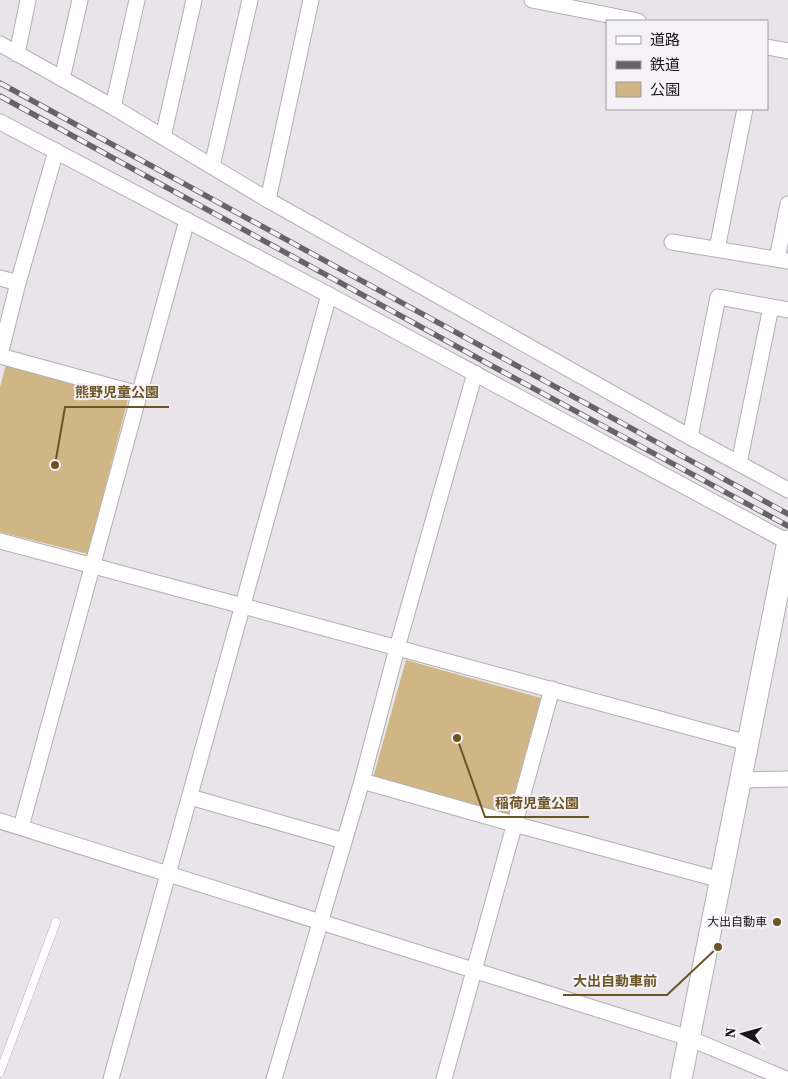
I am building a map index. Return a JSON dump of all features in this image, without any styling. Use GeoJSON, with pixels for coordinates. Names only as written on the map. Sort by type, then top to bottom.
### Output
{"type":"FeatureCollection","features":[{"type":"Feature","properties":{"kind":"street"},"geometry":{"type":"LineString","coordinates":[[17,54],[28,0]]}},
{"type":"Feature","properties":{"kind":"street"},"geometry":{"type":"LineString","coordinates":[[62,79],[80,0]]}},
{"type":"Feature","properties":{"kind":"street"},"geometry":{"type":"LineString","coordinates":[[113,107],[137,0]]}},
{"type":"Feature","properties":{"kind":"street"},"geometry":{"type":"LineString","coordinates":[[163,137],[194,0]]}},
{"type":"Feature","properties":{"kind":"street"},"geometry":{"type":"LineString","coordinates":[[212,166],[250,0]]}},
{"type":"Feature","properties":{"kind":"street"},"geometry":{"type":"LineString","coordinates":[[268,200],[311,0]]}},
{"type":"Feature","properties":{"kind":"street"},"geometry":{"type":"LineString","coordinates":[[532,0],[633,20]]}},
{"type":"Feature","properties":{"kind":"street"},"geometry":{"type":"LineString","coordinates":[[0,44],[113,107],[268,200],[788,490]]}},
{"type":"Feature","properties":{"kind":"street"},"geometry":{"type":"LineString","coordinates":[[768,47],[788,51]]}},
{"type":"Feature","properties":{"kind":"street"},"geometry":{"type":"LineString","coordinates":[[717,249],[744,110]]}},
{"type":"Feature","properties":{"kind":"street"},"geometry":{"type":"LineString","coordinates":[[0,122],[788,541],[681,1079]]}},
{"type":"Feature","properties":{"kind":"street"},"geometry":{"type":"LineString","coordinates":[[56,151],[18,283],[0,356],[139,394]]}},
{"type":"Feature","properties":{"kind":"street"},"geometry":{"type":"LineString","coordinates":[[672,242],[782,260],[788,204]]}},
{"type":"Feature","properties":{"kind":"street"},"geometry":{"type":"LineString","coordinates":[[20,827],[187,220]]}},
{"type":"Feature","properties":{"kind":"street"},"geometry":{"type":"LineString","coordinates":[[0,278],[18,283]]}},
{"type":"Feature","properties":{"kind":"street"},"geometry":{"type":"LineString","coordinates":[[111,1079],[329,296]]}},
{"type":"Feature","properties":{"kind":"street"},"geometry":{"type":"LineString","coordinates":[[690,437],[718,297],[788,310]]}},
{"type":"Feature","properties":{"kind":"street"},"geometry":{"type":"LineString","coordinates":[[738,463],[771,307]]}},
{"type":"Feature","properties":{"kind":"street"},"geometry":{"type":"LineString","coordinates":[[274,1079],[362,781],[397,648],[475,373]]}},
{"type":"Feature","properties":{"kind":"street"},"geometry":{"type":"LineString","coordinates":[[0,541],[748,743]]}},
{"type":"Feature","properties":{"kind":"street"},"geometry":{"type":"LineString","coordinates":[[444,1079],[552,690]]}},
{"type":"Feature","properties":{"kind":"street"},"geometry":{"type":"LineString","coordinates":[[741,780],[788,779]]}},
{"type":"Feature","properties":{"kind":"street"},"geometry":{"type":"LineString","coordinates":[[362,781],[721,880]]}},
{"type":"Feature","properties":{"kind":"street"},"geometry":{"type":"LineString","coordinates":[[190,797],[344,841]]}},
{"type":"Feature","properties":{"kind":"street"},"geometry":{"type":"LineString","coordinates":[[0,820],[689,1038],[786,1079]]}},
{"type":"Feature","properties":{"kind":"lane"},"geometry":{"type":"LineString","coordinates":[[0,1072],[56,922]]}},
{"type":"Feature","properties":{"kind":"green space"},"geometry":{"type":"Polygon","coordinates":[[[6,365],[128,399],[88,554],[0,532],[0,387],[6,365]]]}},
{"type":"Feature","properties":{"kind":"green space"},"geometry":{"type":"Polygon","coordinates":[[[406,660],[541,698],[508,816],[373,778],[406,660]]]}},
{"type":"Feature","properties":{"kind":"railway"},"geometry":{"type":"LineString","coordinates":[[0,83],[788,514]]}},
{"type":"Feature","properties":{"kind":"railway"},"geometry":{"type":"LineString","coordinates":[[0,96],[788,526]]}},
{"type":"Feature","properties":{"kind":"place","name":"熊野児童公園"},"geometry":{"type":"Point","coordinates":[55,465]}},
{"type":"Feature","properties":{"kind":"place","name":"稲荷児童公園"},"geometry":{"type":"Point","coordinates":[457,738]}},
{"type":"Feature","properties":{"kind":"place","name":"大出自動車"},"geometry":{"type":"Point","coordinates":[777,922]}},
{"type":"Feature","properties":{"kind":"place","name":"大出自動車前"},"geometry":{"type":"Point","coordinates":[718,947]}}]}
